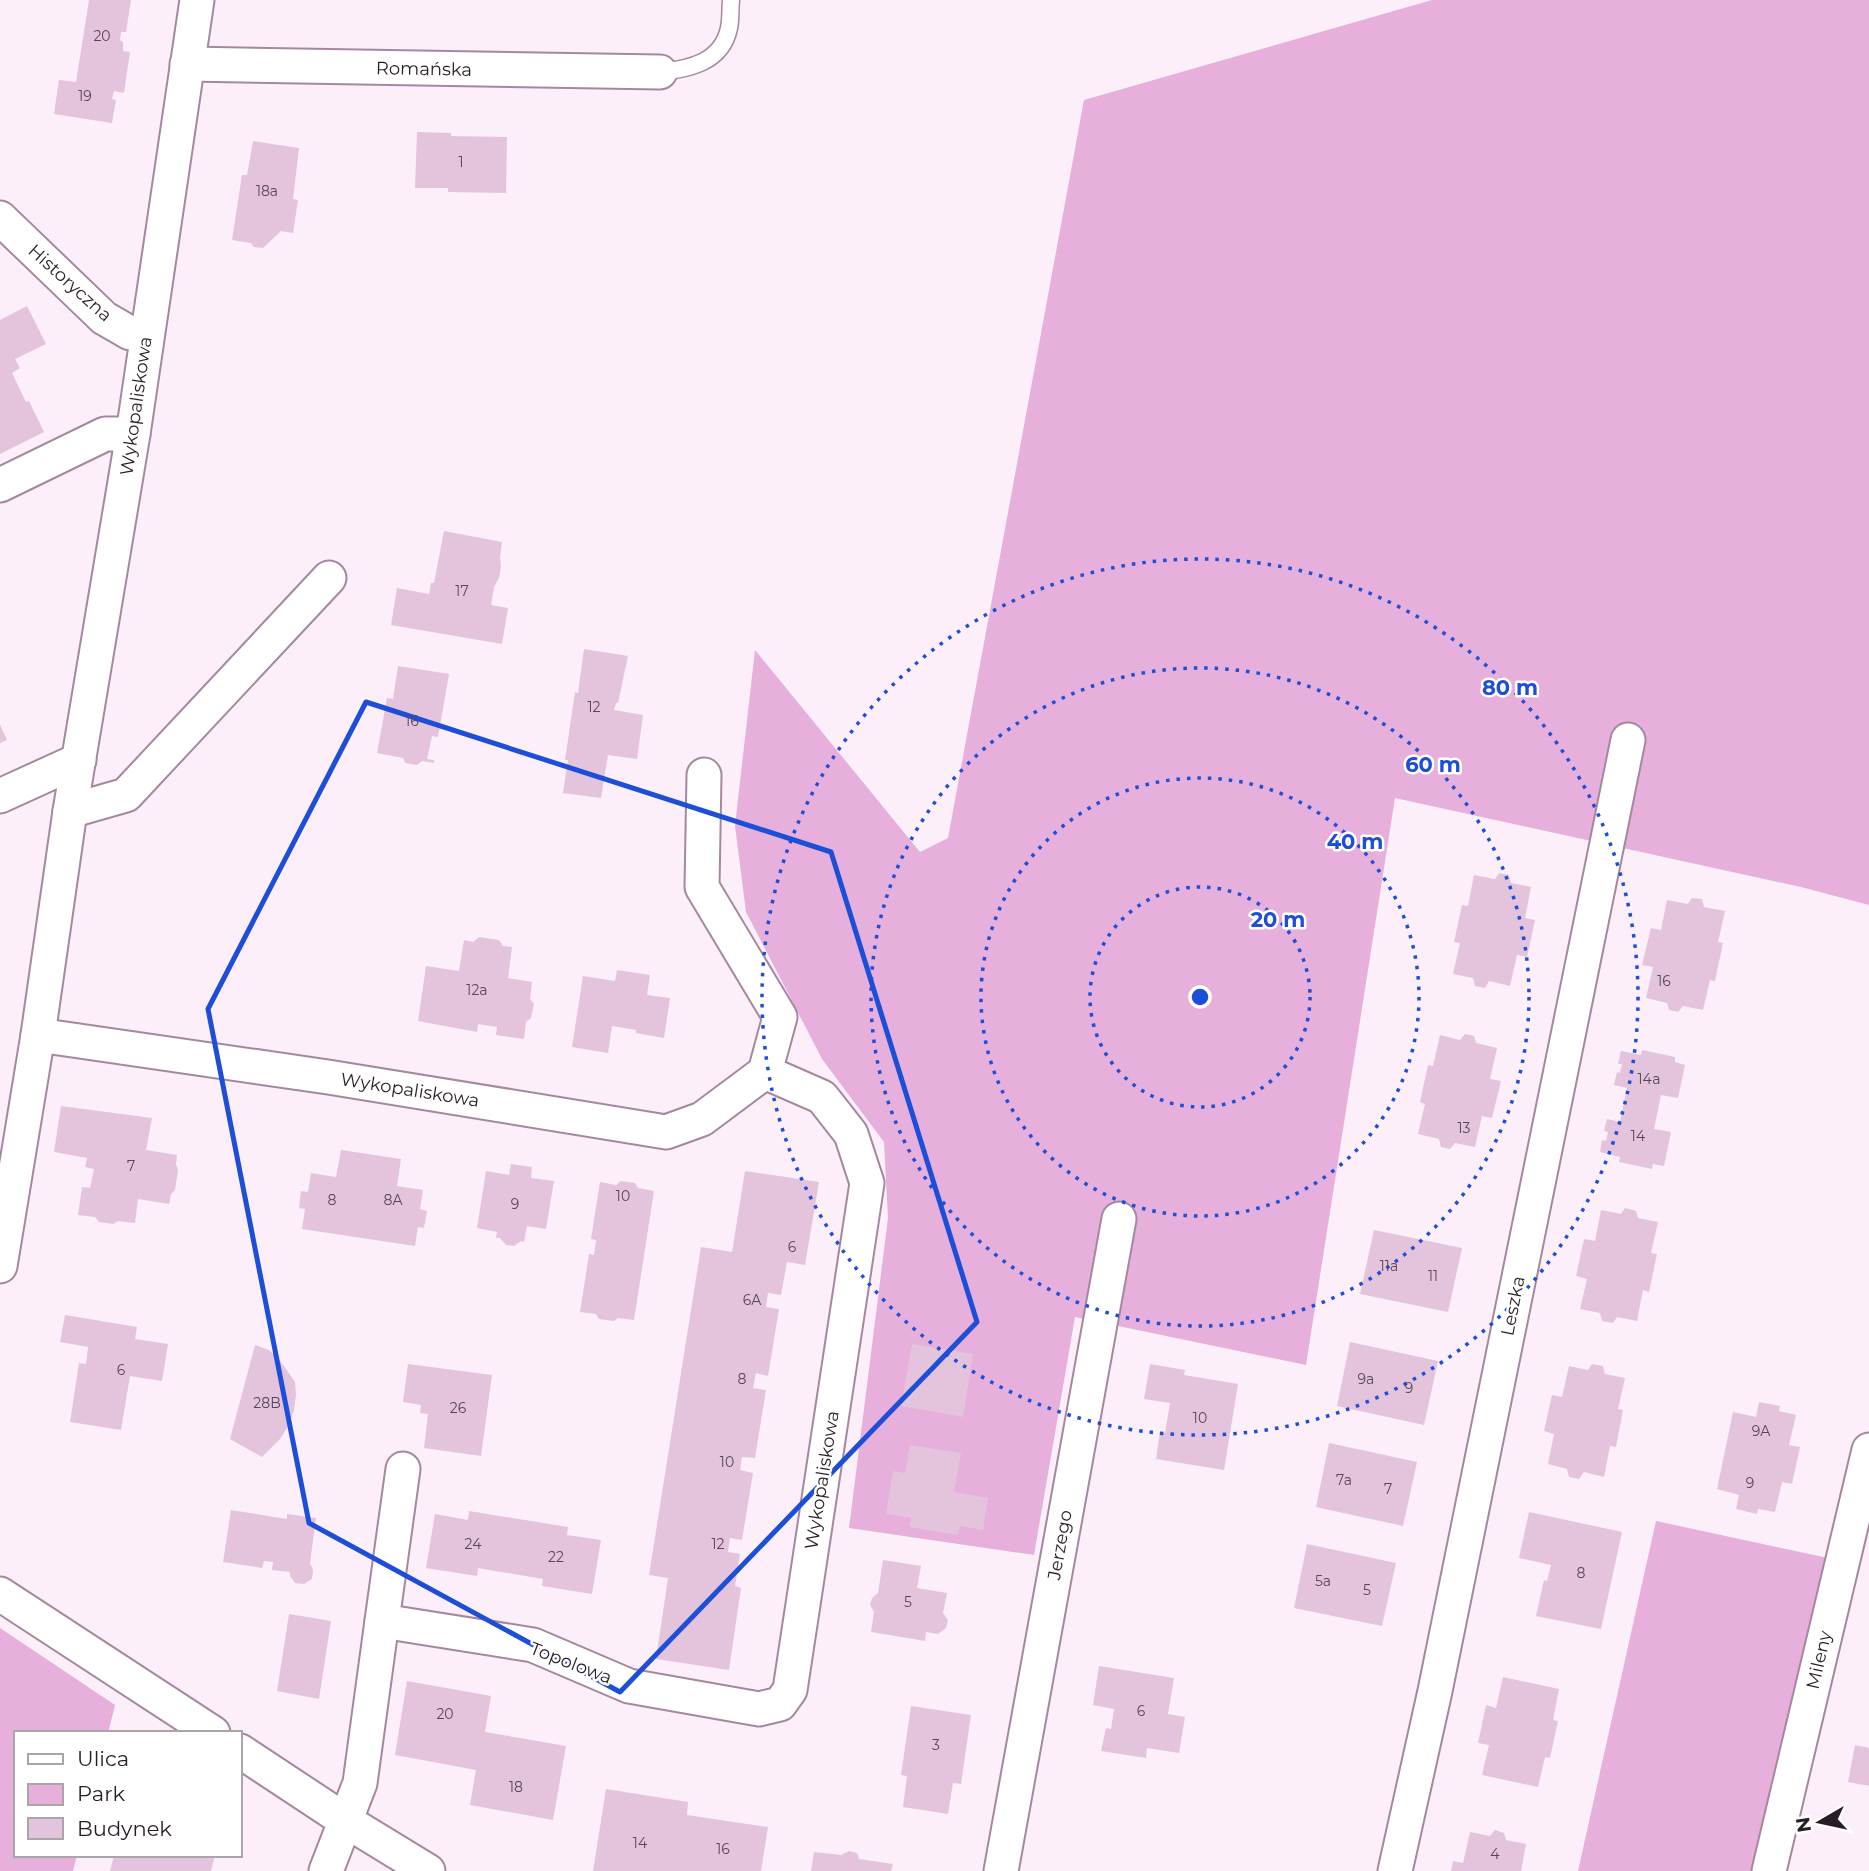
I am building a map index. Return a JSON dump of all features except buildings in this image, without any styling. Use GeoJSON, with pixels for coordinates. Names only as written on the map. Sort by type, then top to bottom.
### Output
{"type":"FeatureCollection","features":[{"type":"Feature","properties":{"kind":"street","name":"Wykopaliskowa"},"geometry":{"type":"LineString","coordinates":[[0,1266],[14,1089],[38,1035],[69,811],[133,434],[197,0]]}},
{"type":"Feature","properties":{"kind":"street","name":"Romańska"},"geometry":{"type":"LineString","coordinates":[[187,64],[660,72]]}},
{"type":"Feature","properties":{"kind":"street","name":"Historyczna"},"geometry":{"type":"LineString","coordinates":[[0,218],[104,317],[130,333],[146,335]]}},
{"type":"Feature","properties":{"kind":"street"},"geometry":{"type":"LineString","coordinates":[[0,485],[105,433],[133,434]]}},
{"type":"Feature","properties":{"kind":"street"},"geometry":{"type":"LineString","coordinates":[[69,811],[126,795],[329,578]]}},
{"type":"Feature","properties":{"kind":"street","name":"Leszka"},"geometry":{"type":"LineString","coordinates":[[1395,1871],[1435,1691],[1628,740]]}},
{"type":"Feature","properties":{"kind":"street"},"geometry":{"type":"LineString","coordinates":[[0,796],[79,760]]}},
{"type":"Feature","properties":{"kind":"street"},"geometry":{"type":"LineString","coordinates":[[704,775],[702,887],[780,1017],[765,1072]]}},
{"type":"Feature","properties":{"kind":"street","name":"Wykopaliskowa"},"geometry":{"type":"LineString","coordinates":[[38,1035],[328,1077],[666,1132],[702,1119],[765,1072],[822,1097],[850,1134],[867,1183],[790,1690],[780,1704],[759,1709]]}},
{"type":"Feature","properties":{"kind":"street","name":"Jerzego"},"geometry":{"type":"LineString","coordinates":[[1001,1871],[1119,1219]]}},
{"type":"Feature","properties":{"kind":"street","name":"Mileny"},"geometry":{"type":"LineString","coordinates":[[1769,1871],[1869,1450]]}},
{"type":"Feature","properties":{"kind":"street"},"geometry":{"type":"LineString","coordinates":[[326,1871],[360,1783],[403,1469]]}},
{"type":"Feature","properties":{"kind":"street"},"geometry":{"type":"LineString","coordinates":[[0,1594],[210,1731]]}},
{"type":"Feature","properties":{"kind":"street","name":"Topolowa"},"geometry":{"type":"LineString","coordinates":[[383,1621],[533,1646],[629,1686],[759,1709]]}},
{"type":"Feature","properties":{"kind":"street"},"geometry":{"type":"LineString","coordinates":[[242,1752],[428,1871]]}},
{"type":"Feature","properties":{"kind":"lane"},"geometry":{"type":"LineString","coordinates":[[660,72],[683,70],[703,63],[720,51],[729,29],[731,0]]}},
{"type":"Feature","properties":{"kind":"highlighted area"},"geometry":{"type":"Polygon","coordinates":[[[366,702],[831,852],[977,1322],[620,1692],[309,1523],[208,1009],[366,702]]]}},
{"type":"Feature","properties":{"kind":"green space"},"geometry":{"type":"Polygon","coordinates":[[[1432,0],[1869,0],[1869,905],[1801,887],[1395,798],[1306,1365],[1075,1317],[1034,1555],[849,1528],[888,1218],[884,1142],[822,1059],[746,912],[735,826],[755,650],[920,852],[948,838],[1084,100],[1432,0]]]}},
{"type":"Feature","properties":{"kind":"green space"},"geometry":{"type":"Polygon","coordinates":[[[1656,1521],[1828,1558],[1753,1871],[1578,1871],[1656,1521]]]}},
{"type":"Feature","properties":{"kind":"green space"},"geometry":{"type":"Polygon","coordinates":[[[0,1628],[115,1705],[108,1731],[14,1731],[14,1857],[76,1857],[73,1871],[0,1871],[0,1628]]]}}]}
